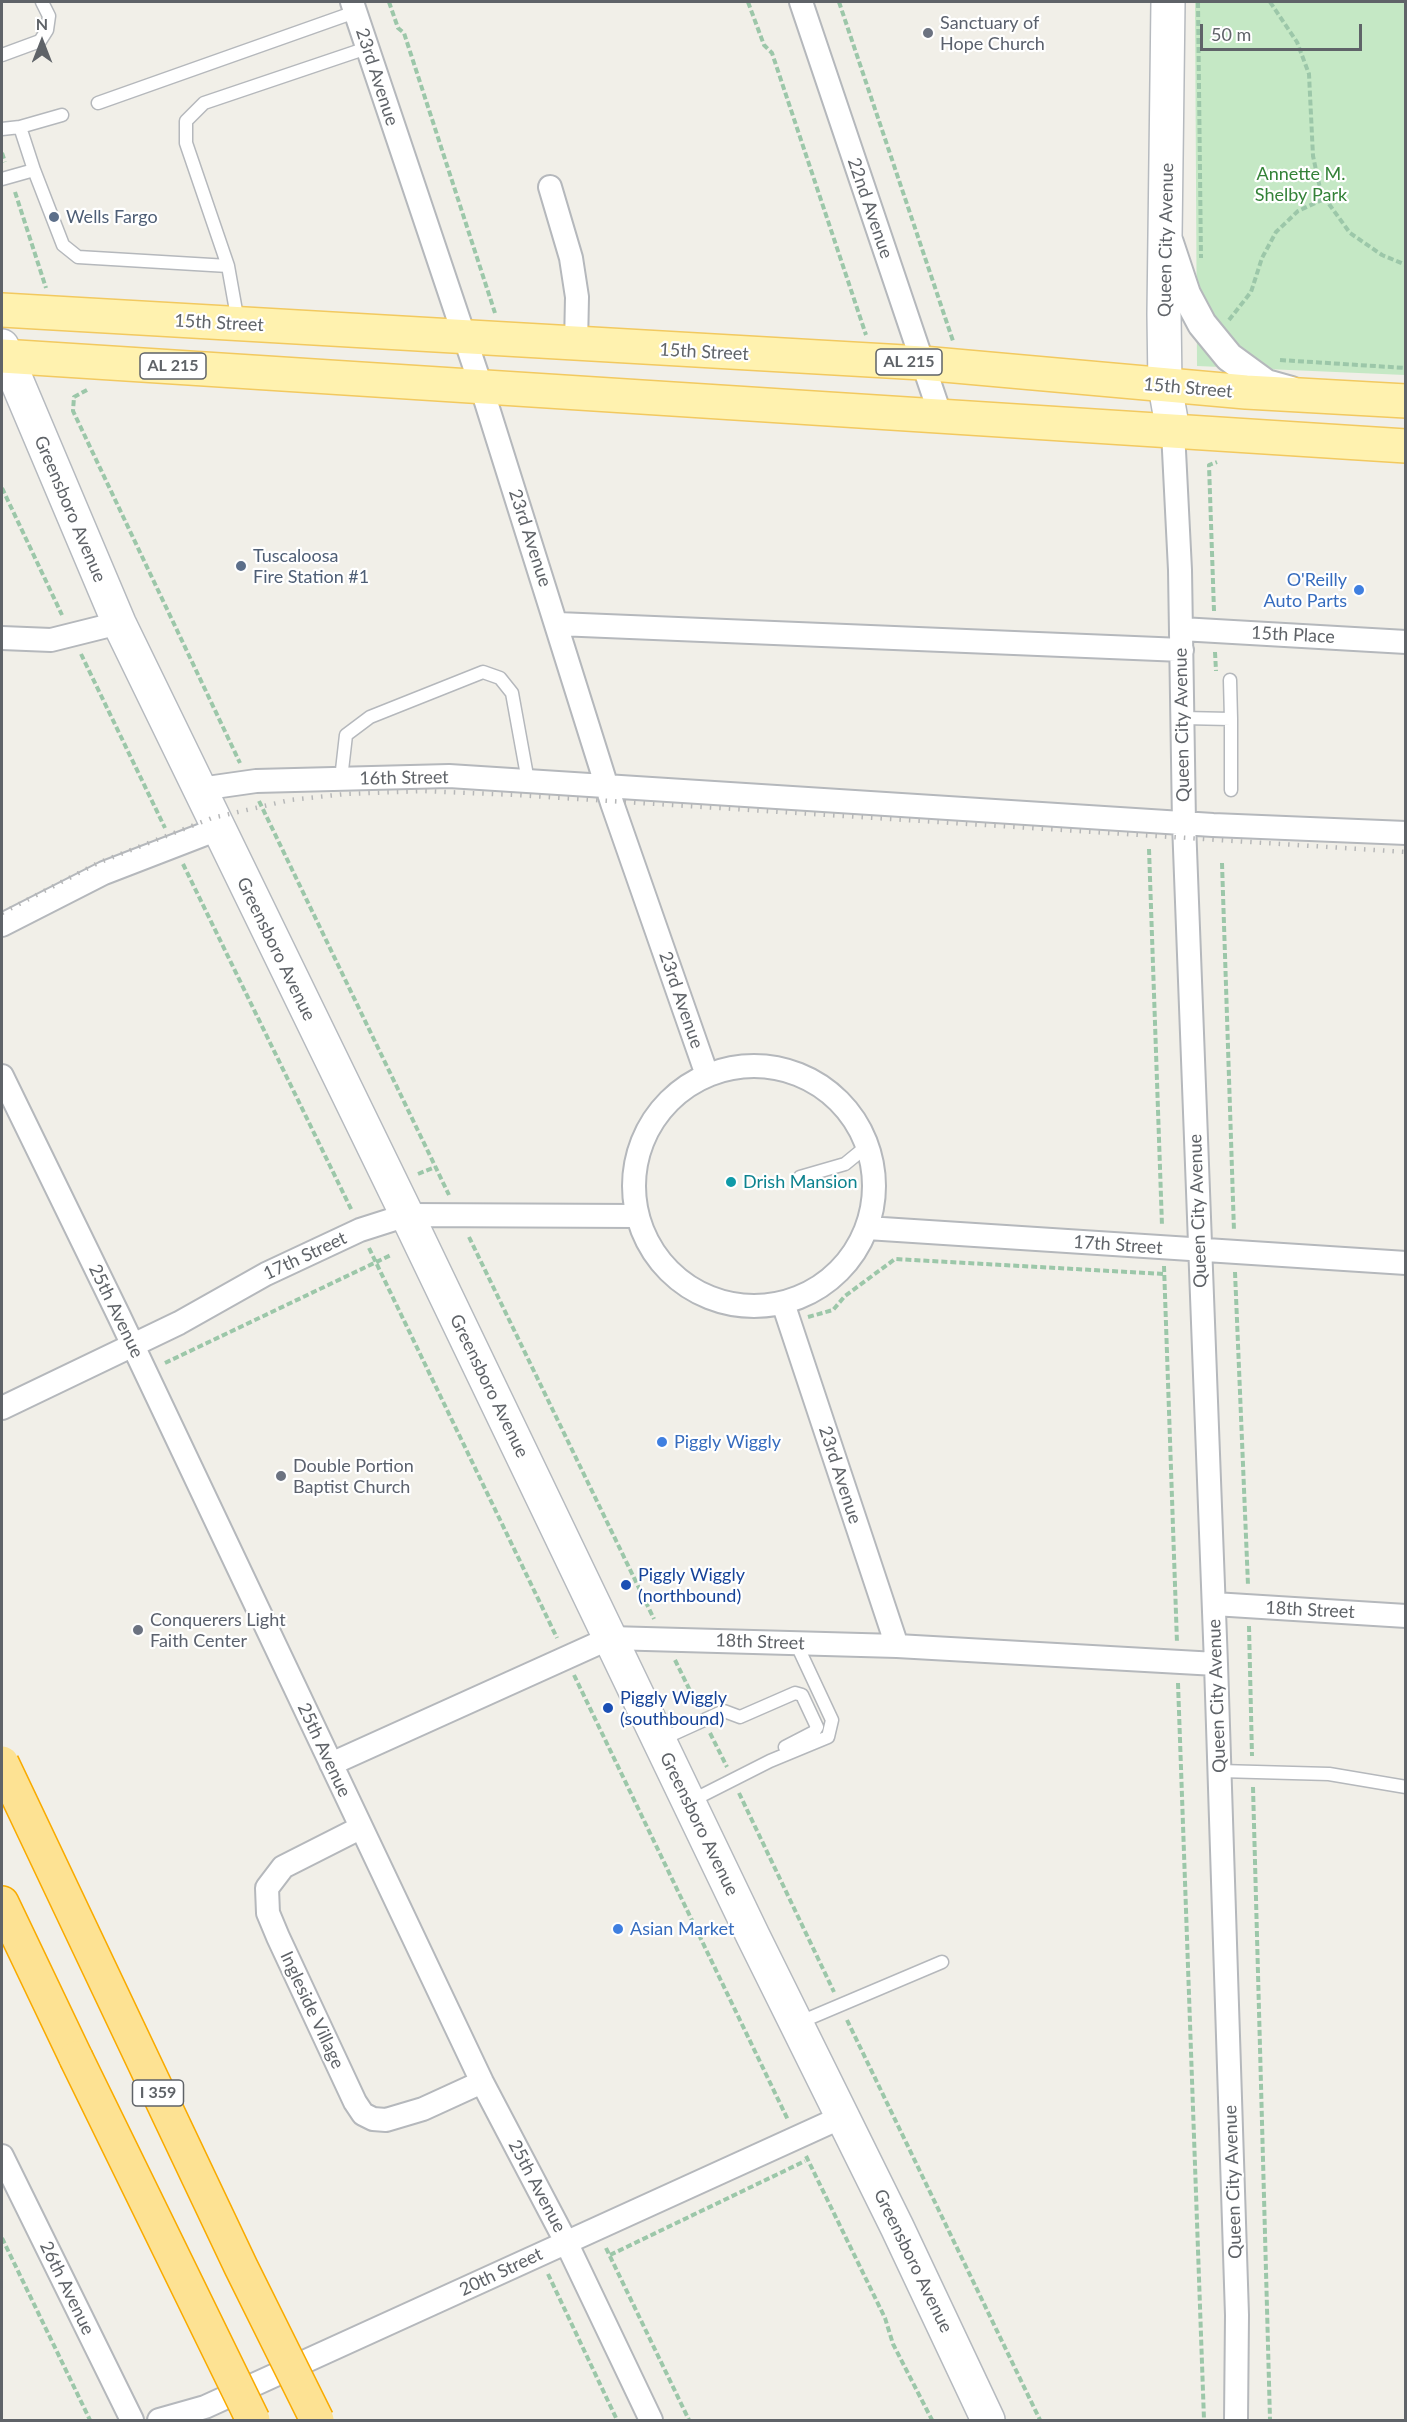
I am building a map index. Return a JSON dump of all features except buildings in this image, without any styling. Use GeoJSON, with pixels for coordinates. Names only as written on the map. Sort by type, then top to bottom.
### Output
{"type":"FeatureCollection","features":[{"type":"Feature","properties":{"kind":"highway","name":"I 359"},"geometry":{"type":"LineString","coordinates":[[2,1763],[241,2267],[317,2421]]}},
{"type":"Feature","properties":{"kind":"highway"},"geometry":{"type":"LineString","coordinates":[[2,1903],[253,2421]]}},
{"type":"Feature","properties":{"kind":"main road","name":"Queen City Avenue"},"geometry":{"type":"LineString","coordinates":[[1168,2],[1165,386],[1173,431]]}},
{"type":"Feature","properties":{"kind":"main road","name":"15th Street"},"geometry":{"type":"LineString","coordinates":[[2,310],[238,324],[460,326],[576,345],[919,354],[1165,386],[1406,401]]}},
{"type":"Feature","properties":{"kind":"main road","name":"AL 215"},"geometry":{"type":"LineString","coordinates":[[3,352],[481,386],[1406,446]]}},
{"type":"Feature","properties":{"kind":"main road","name":"Greensboro Avenue"},"geometry":{"type":"LineString","coordinates":[[3,352],[119,623],[988,2421]]}},
{"type":"Feature","properties":{"kind":"street","name":"22nd Avenue"},"geometry":{"type":"LineString","coordinates":[[801,2],[940,414]]}},
{"type":"Feature","properties":{"kind":"street","name":"23rd Avenue"},"geometry":{"type":"LineString","coordinates":[[354,7],[481,386],[558,624],[607,786],[707,1075]]}},
{"type":"Feature","properties":{"kind":"street"},"geometry":{"type":"LineString","coordinates":[[550,187],[571,258],[577,297],[576,345]]}},
{"type":"Feature","properties":{"kind":"street"},"geometry":{"type":"LineString","coordinates":[[1166,233],[1186,294],[1202,324],[1229,357],[1266,384],[1308,396]]}},
{"type":"Feature","properties":{"kind":"street","name":"Queen City Avenue"},"geometry":{"type":"LineString","coordinates":[[1173,431],[1181,639],[1184,824],[1220,1771],[1237,2315],[1236,2421]]}},
{"type":"Feature","properties":{"kind":"street"},"geometry":{"type":"LineString","coordinates":[[2,638],[51,640],[119,623]]}},
{"type":"Feature","properties":{"kind":"street","name":"15th Place"},"geometry":{"type":"LineString","coordinates":[[558,624],[1181,639],[1214,631],[1406,642]]}},
{"type":"Feature","properties":{"kind":"street","name":"16th Street"},"geometry":{"type":"LineString","coordinates":[[200,789],[249,782],[449,776],[1184,824],[1406,833]]}},
{"type":"Feature","properties":{"kind":"street"},"geometry":{"type":"LineString","coordinates":[[2,925],[104,873],[218,829]]}},
{"type":"Feature","properties":{"kind":"street"},"geometry":{"type":"LineString","coordinates":[[761,1066],[786,1070],[810,1079],[831,1093],[848,1110],[862,1131],[867,1146],[875,1181],[873,1206],[858,1249],[839,1272],[787,1313],[721,1302],[698,1293],[676,1278],[659,1261],[647,1243],[637,1216],[633,1193],[634,1171],[644,1137],[652,1121],[668,1102],[688,1085],[707,1075],[736,1067],[761,1066]]}},
{"type":"Feature","properties":{"kind":"street","name":"25th Avenue"},"geometry":{"type":"LineString","coordinates":[[2,1076],[146,1372],[482,2082],[566,2242],[651,2421]]}},
{"type":"Feature","properties":{"kind":"street","name":"17th Street"},"geometry":{"type":"LineString","coordinates":[[2,1408],[179,1323],[266,1274],[360,1230],[407,1215],[637,1216]]}},
{"type":"Feature","properties":{"kind":"street","name":"17th Street"},"geometry":{"type":"LineString","coordinates":[[867,1228],[1406,1263]]}},
{"type":"Feature","properties":{"kind":"street","name":"23rd Avenue"},"geometry":{"type":"LineString","coordinates":[[787,1313],[897,1646]]}},
{"type":"Feature","properties":{"kind":"street","name":"18th Street"},"geometry":{"type":"LineString","coordinates":[[1214,1604],[1406,1616]]}},
{"type":"Feature","properties":{"kind":"street","name":"18th Street"},"geometry":{"type":"LineString","coordinates":[[331,1764],[610,1638],[897,1646],[1216,1664]]}},
{"type":"Feature","properties":{"kind":"street","name":"Ingleside Village"},"geometry":{"type":"LineString","coordinates":[[360,1828],[283,1867],[267,1888],[268,1913],[355,2102],[363,2114],[373,2119],[386,2120],[423,2109],[482,2082]]}},
{"type":"Feature","properties":{"kind":"street","name":"20th Street"},"geometry":{"type":"LineString","coordinates":[[159,2421],[205,2407],[842,2117]]}},
{"type":"Feature","properties":{"kind":"street","name":"26th Avenue"},"geometry":{"type":"LineString","coordinates":[[2,2156],[132,2421]]}},
{"type":"Feature","properties":{"kind":"lane"},"geometry":{"type":"LineString","coordinates":[[2,55],[40,41],[47,30],[49,16],[42,2]]}},
{"type":"Feature","properties":{"kind":"lane"},"geometry":{"type":"LineString","coordinates":[[98,103],[354,7]]}},
{"type":"Feature","properties":{"kind":"lane"},"geometry":{"type":"LineString","coordinates":[[238,324],[228,266],[186,143],[186,121],[204,103],[367,48]]}},
{"type":"Feature","properties":{"kind":"lane"},"geometry":{"type":"LineString","coordinates":[[2,129],[20,128],[62,115]]}},
{"type":"Feature","properties":{"kind":"lane"},"geometry":{"type":"LineString","coordinates":[[20,128],[63,245],[78,257],[228,266]]}},
{"type":"Feature","properties":{"kind":"lane"},"geometry":{"type":"LineString","coordinates":[[6,178],[34,171]]}},
{"type":"Feature","properties":{"kind":"lane"},"geometry":{"type":"LineString","coordinates":[[341,779],[346,735],[370,717],[483,672],[500,678],[512,693],[528,781]]}},
{"type":"Feature","properties":{"kind":"lane"},"geometry":{"type":"LineString","coordinates":[[1230,680],[1231,790]]}},
{"type":"Feature","properties":{"kind":"lane"},"geometry":{"type":"LineString","coordinates":[[1182,718],[1231,719]]}},
{"type":"Feature","properties":{"kind":"lane"},"geometry":{"type":"LineString","coordinates":[[800,1177],[845,1164],[867,1146]]}},
{"type":"Feature","properties":{"kind":"lane"},"geometry":{"type":"LineString","coordinates":[[690,1802],[770,1761],[828,1737],[832,1720],[796,1643]]}},
{"type":"Feature","properties":{"kind":"lane"},"geometry":{"type":"LineString","coordinates":[[659,1740],[724,1710],[740,1717],[795,1693],[802,1695],[817,1727],[814,1732],[776,1751],[770,1761]]}},
{"type":"Feature","properties":{"kind":"lane"},"geometry":{"type":"LineString","coordinates":[[1220,1771],[1329,1774],[1373,1779],[1406,1787]]}},
{"type":"Feature","properties":{"kind":"lane"},"geometry":{"type":"LineString","coordinates":[[797,2023],[942,1962]]}},
{"type":"Feature","properties":{"kind":"path"},"geometry":{"type":"LineString","coordinates":[[389,2],[398,28],[404,33],[497,319],[460,326]]}},
{"type":"Feature","properties":{"kind":"path"},"geometry":{"type":"LineString","coordinates":[[748,2],[764,45],[772,53],[868,341]]}},
{"type":"Feature","properties":{"kind":"path"},"geometry":{"type":"LineString","coordinates":[[839,2],[955,347],[919,354]]}},
{"type":"Feature","properties":{"kind":"path"},"geometry":{"type":"LineString","coordinates":[[1198,2],[1201,266]]}},
{"type":"Feature","properties":{"kind":"path"},"geometry":{"type":"LineString","coordinates":[[1270,2],[1297,42],[1309,74],[1312,88],[1313,156],[1324,199],[1350,233],[1382,255],[1406,265]]}},
{"type":"Feature","properties":{"kind":"path"},"geometry":{"type":"LineString","coordinates":[[2,153],[6,178],[46,288]]}},
{"type":"Feature","properties":{"kind":"path"},"geometry":{"type":"LineString","coordinates":[[1227,322],[1251,292],[1262,258],[1276,232],[1298,211],[1324,199]]}},
{"type":"Feature","properties":{"kind":"path"},"geometry":{"type":"LineString","coordinates":[[38,290],[58,289]]}},
{"type":"Feature","properties":{"kind":"path"},"geometry":{"type":"LineString","coordinates":[[1272,359],[1406,368]]}},
{"type":"Feature","properties":{"kind":"path"},"geometry":{"type":"LineString","coordinates":[[74,398],[86,390],[98,391]]}},
{"type":"Feature","properties":{"kind":"path"},"geometry":{"type":"LineString","coordinates":[[68,392],[74,398],[73,411],[249,782]]}},
{"type":"Feature","properties":{"kind":"path"},"geometry":{"type":"LineString","coordinates":[[1216,675],[1209,465],[1221,460]]}},
{"type":"Feature","properties":{"kind":"path"},"geometry":{"type":"LineString","coordinates":[[2,488],[885,2318],[893,2344],[932,2421]]}},
{"type":"Feature","properties":{"kind":"path"},"geometry":{"type":"LineString","coordinates":[[418,1174],[435,1167]]}},
{"type":"Feature","properties":{"kind":"path"},"geometry":{"type":"LineString","coordinates":[[146,1372],[391,1255]]}},
{"type":"Feature","properties":{"kind":"path"},"geometry":{"type":"LineString","coordinates":[[787,1313],[833,1310],[846,1296],[895,1259],[1164,1274]]}},
{"type":"Feature","properties":{"kind":"path"},"geometry":{"type":"LineString","coordinates":[[1249,1606],[1270,2421]]}},
{"type":"Feature","properties":{"kind":"path"},"geometry":{"type":"LineString","coordinates":[[1178,1661],[1204,2421]]}},
{"type":"Feature","properties":{"kind":"path"},"geometry":{"type":"LineString","coordinates":[[610,2255],[805,2161]]}},
{"type":"Feature","properties":{"kind":"path"},"geometry":{"type":"LineString","coordinates":[[597,2228],[689,2421]]}},
{"type":"Feature","properties":{"kind":"path"},"geometry":{"type":"LineString","coordinates":[[2,2238],[90,2421]]}},
{"type":"Feature","properties":{"kind":"path"},"geometry":{"type":"LineString","coordinates":[[539,2254],[617,2421]]}},
{"type":"Feature","properties":{"kind":"green space","name":"Annette M. Shelby Park"},"geometry":{"type":"Polygon","coordinates":[[[1195,2],[1405,2],[1405,375],[1197,366],[1195,2]]]}},
{"type":"Feature","properties":{"kind":"railway"},"geometry":{"type":"LineString","coordinates":[[2,913],[98,863],[212,818],[290,800],[345,794],[423,791],[516,795],[1406,852]]}},
{"type":"Feature","properties":{"kind":"place","name":"Sanctuary of Hope Church"},"geometry":{"type":"Point","coordinates":[928,33]}},
{"type":"Feature","properties":{"kind":"place","name":"Wells Fargo"},"geometry":{"type":"Point","coordinates":[54,217]}},
{"type":"Feature","properties":{"kind":"place","name":"Tuscaloosa Fire Station #1"},"geometry":{"type":"Point","coordinates":[241,566]}},
{"type":"Feature","properties":{"kind":"place","name":"O'Reilly Auto Parts"},"geometry":{"type":"Point","coordinates":[1359,590]}},
{"type":"Feature","properties":{"kind":"place","name":"Drish Mansion"},"geometry":{"type":"Point","coordinates":[731,1182]}},
{"type":"Feature","properties":{"kind":"place","name":"Piggly Wiggly"},"geometry":{"type":"Point","coordinates":[662,1442]}},
{"type":"Feature","properties":{"kind":"place","name":"Double Portion Baptist Church"},"geometry":{"type":"Point","coordinates":[281,1476]}},
{"type":"Feature","properties":{"kind":"place","name":"Piggly Wiggly (northbound)"},"geometry":{"type":"Point","coordinates":[626,1585]}},
{"type":"Feature","properties":{"kind":"place","name":"Conquerers Light Faith Center"},"geometry":{"type":"Point","coordinates":[138,1630]}},
{"type":"Feature","properties":{"kind":"place","name":"Piggly Wiggly (southbound)"},"geometry":{"type":"Point","coordinates":[608,1708]}},
{"type":"Feature","properties":{"kind":"place","name":"Asian Market"},"geometry":{"type":"Point","coordinates":[618,1929]}}]}
